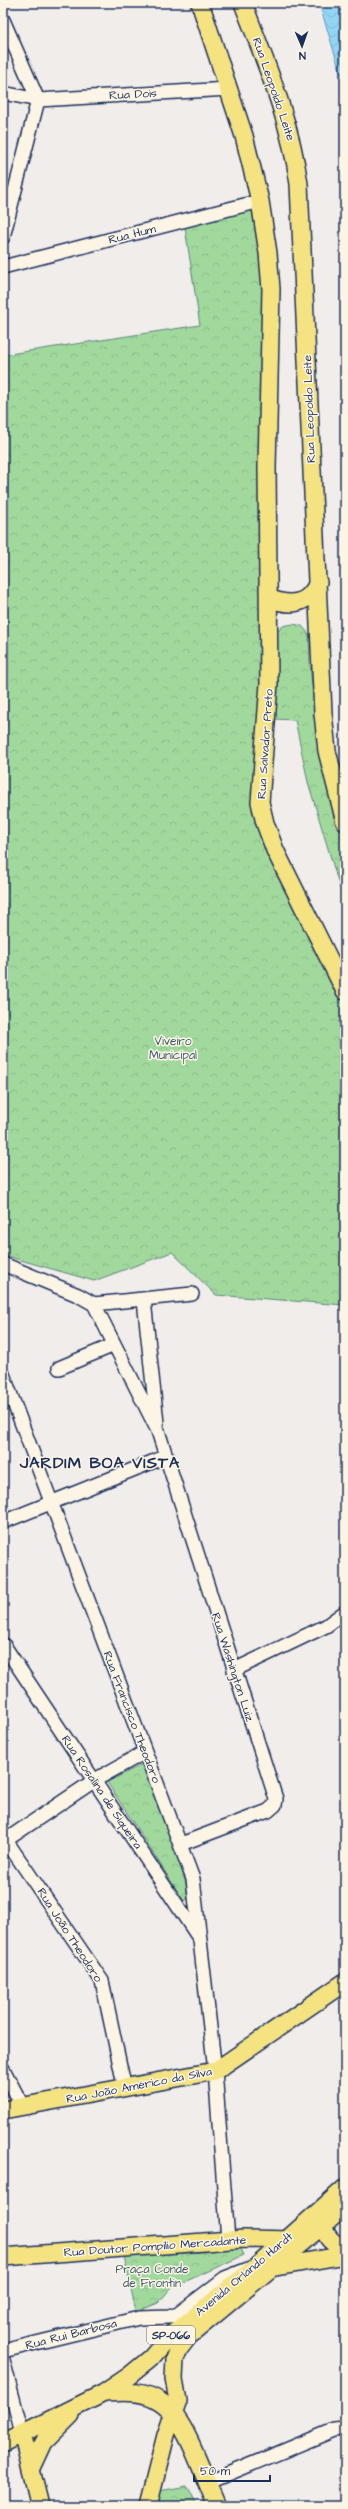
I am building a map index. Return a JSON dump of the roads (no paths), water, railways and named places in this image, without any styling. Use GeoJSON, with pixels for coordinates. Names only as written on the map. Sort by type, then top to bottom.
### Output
{"type":"FeatureCollection","features":[{"type":"Feature","properties":{"kind":"main road","name":"Rua Salvador Preto"},"geometry":{"type":"LineString","coordinates":[[200,3],[229,89],[260,201],[271,289],[267,467],[269,605],[268,717],[260,802],[265,823],[275,850],[345,991]]}},
{"type":"Feature","properties":{"kind":"main road","name":"Rua Leopoldo Leite"},"geometry":{"type":"LineString","coordinates":[[243,3],[283,110],[294,145],[299,184],[318,582],[314,593],[314,606]]}},
{"type":"Feature","properties":{"kind":"main road"},"geometry":{"type":"LineString","coordinates":[[269,605],[282,602],[314,606],[327,751],[345,822]]}},
{"type":"Feature","properties":{"kind":"main road","name":"Rua João Américo da Silva"},"geometry":{"type":"LineString","coordinates":[[3,2110],[125,2089],[215,2071],[345,1982]]}},
{"type":"Feature","properties":{"kind":"main road","name":"Avenida Orlando Hardt"},"geometry":{"type":"LineString","coordinates":[[86,2402],[104,2393],[142,2367],[170,2336],[256,2267],[345,2188]]}},
{"type":"Feature","properties":{"kind":"main road","name":"Avenida Orlando Hardt"},"geometry":{"type":"LineString","coordinates":[[148,2506],[178,2401],[173,2369],[179,2348],[190,2336],[275,2267],[345,2207]]}},
{"type":"Feature","properties":{"kind":"main road"},"geometry":{"type":"LineString","coordinates":[[324,2226],[326,2234],[332,2241],[345,2247]]}},
{"type":"Feature","properties":{"kind":"main road","name":"Rua Doutor Pompílio Mercadante"},"geometry":{"type":"LineString","coordinates":[[3,2257],[228,2240],[286,2239],[306,2241]]}},
{"type":"Feature","properties":{"kind":"main road"},"geometry":{"type":"LineString","coordinates":[[256,2267],[275,2267],[345,2255]]}},
{"type":"Feature","properties":{"kind":"main road"},"geometry":{"type":"LineString","coordinates":[[104,2393],[129,2391],[145,2394],[161,2402],[174,2413],[184,2430],[217,2506]]}},
{"type":"Feature","properties":{"kind":"main road"},"geometry":{"type":"LineString","coordinates":[[31,2470],[44,2442],[86,2402]]}},
{"type":"Feature","properties":{"kind":"main road","name":"SP-066"},"geometry":{"type":"LineString","coordinates":[[3,2443],[86,2402]]}},
{"type":"Feature","properties":{"kind":"main road"},"geometry":{"type":"LineString","coordinates":[[22,2433],[40,2506]]}},
{"type":"Feature","properties":{"kind":"street"},"geometry":{"type":"LineString","coordinates":[[3,20],[38,100],[3,237]]}},
{"type":"Feature","properties":{"kind":"street","name":"Rua Dois"},"geometry":{"type":"LineString","coordinates":[[3,93],[38,100],[229,89]]}},
{"type":"Feature","properties":{"kind":"street","name":"Rua Hum"},"geometry":{"type":"LineString","coordinates":[[3,268],[260,201]]}},
{"type":"Feature","properties":{"kind":"street"},"geometry":{"type":"LineString","coordinates":[[3,1264],[78,1295],[94,1304],[192,1294]]}},
{"type":"Feature","properties":{"kind":"street","name":"Rua Washington Luiz"},"geometry":{"type":"LineString","coordinates":[[144,1300],[158,1431]]}},
{"type":"Feature","properties":{"kind":"street","name":"Rua Washington Luiz"},"geometry":{"type":"LineString","coordinates":[[94,1304],[158,1431],[275,1794],[275,1805],[268,1811],[181,1844]]}},
{"type":"Feature","properties":{"kind":"street"},"geometry":{"type":"LineString","coordinates":[[60,1368],[114,1345]]}},
{"type":"Feature","properties":{"kind":"street","name":"Rua Francisco Theodoro"},"geometry":{"type":"LineString","coordinates":[[3,1374],[193,1879],[215,2071],[228,2240]]}},
{"type":"Feature","properties":{"kind":"street"},"geometry":{"type":"LineString","coordinates":[[3,1522],[167,1456]]}},
{"type":"Feature","properties":{"kind":"street"},"geometry":{"type":"LineString","coordinates":[[234,1670],[326,1626],[345,1612]]}},
{"type":"Feature","properties":{"kind":"street","name":"Rua Rosalina de Siqueira"},"geometry":{"type":"LineString","coordinates":[[3,1644],[201,1941]]}},
{"type":"Feature","properties":{"kind":"street"},"geometry":{"type":"LineString","coordinates":[[4,1838],[95,1780],[145,1752]]}},
{"type":"Feature","properties":{"kind":"street","name":"Rua João Theodoro"},"geometry":{"type":"LineString","coordinates":[[4,1838],[102,1981],[125,2089]]}},
{"type":"Feature","properties":{"kind":"street"},"geometry":{"type":"LineString","coordinates":[[3,2068],[22,2107]]}},
{"type":"Feature","properties":{"kind":"street"},"geometry":{"type":"LineString","coordinates":[[139,2318],[169,2317],[178,2314],[225,2278],[256,2267]]}},
{"type":"Feature","properties":{"kind":"street"},"geometry":{"type":"LineString","coordinates":[[139,2318],[158,2324],[170,2336]]}},
{"type":"Feature","properties":{"kind":"street","name":"Rua Rui Barbosa"},"geometry":{"type":"LineString","coordinates":[[3,2351],[139,2318]]}},
{"type":"Feature","properties":{"kind":"street"},"geometry":{"type":"LineString","coordinates":[[3,2360],[22,2433]]}},
{"type":"Feature","properties":{"kind":"street"},"geometry":{"type":"LineString","coordinates":[[206,2483],[334,2430],[345,2429]]}},
{"type":"Feature","properties":{"kind":"water"},"geometry":{"type":"Polygon","coordinates":[[[319,3],[345,3],[345,87],[319,3]]]}},
{"type":"Feature","properties":{"kind":"district","name":"JARDIM BOA VISTA"},"geometry":{"type":"Point","coordinates":[100,1462]}},
{"type":"Feature","properties":{"kind":"park label","name":"Viveiro Municipal"},"geometry":{"type":"Point","coordinates":[173,1048]}},
{"type":"Feature","properties":{"kind":"park label","name":"Praça Conde de Frontin"},"geometry":{"type":"Point","coordinates":[152,2276]}}]}
